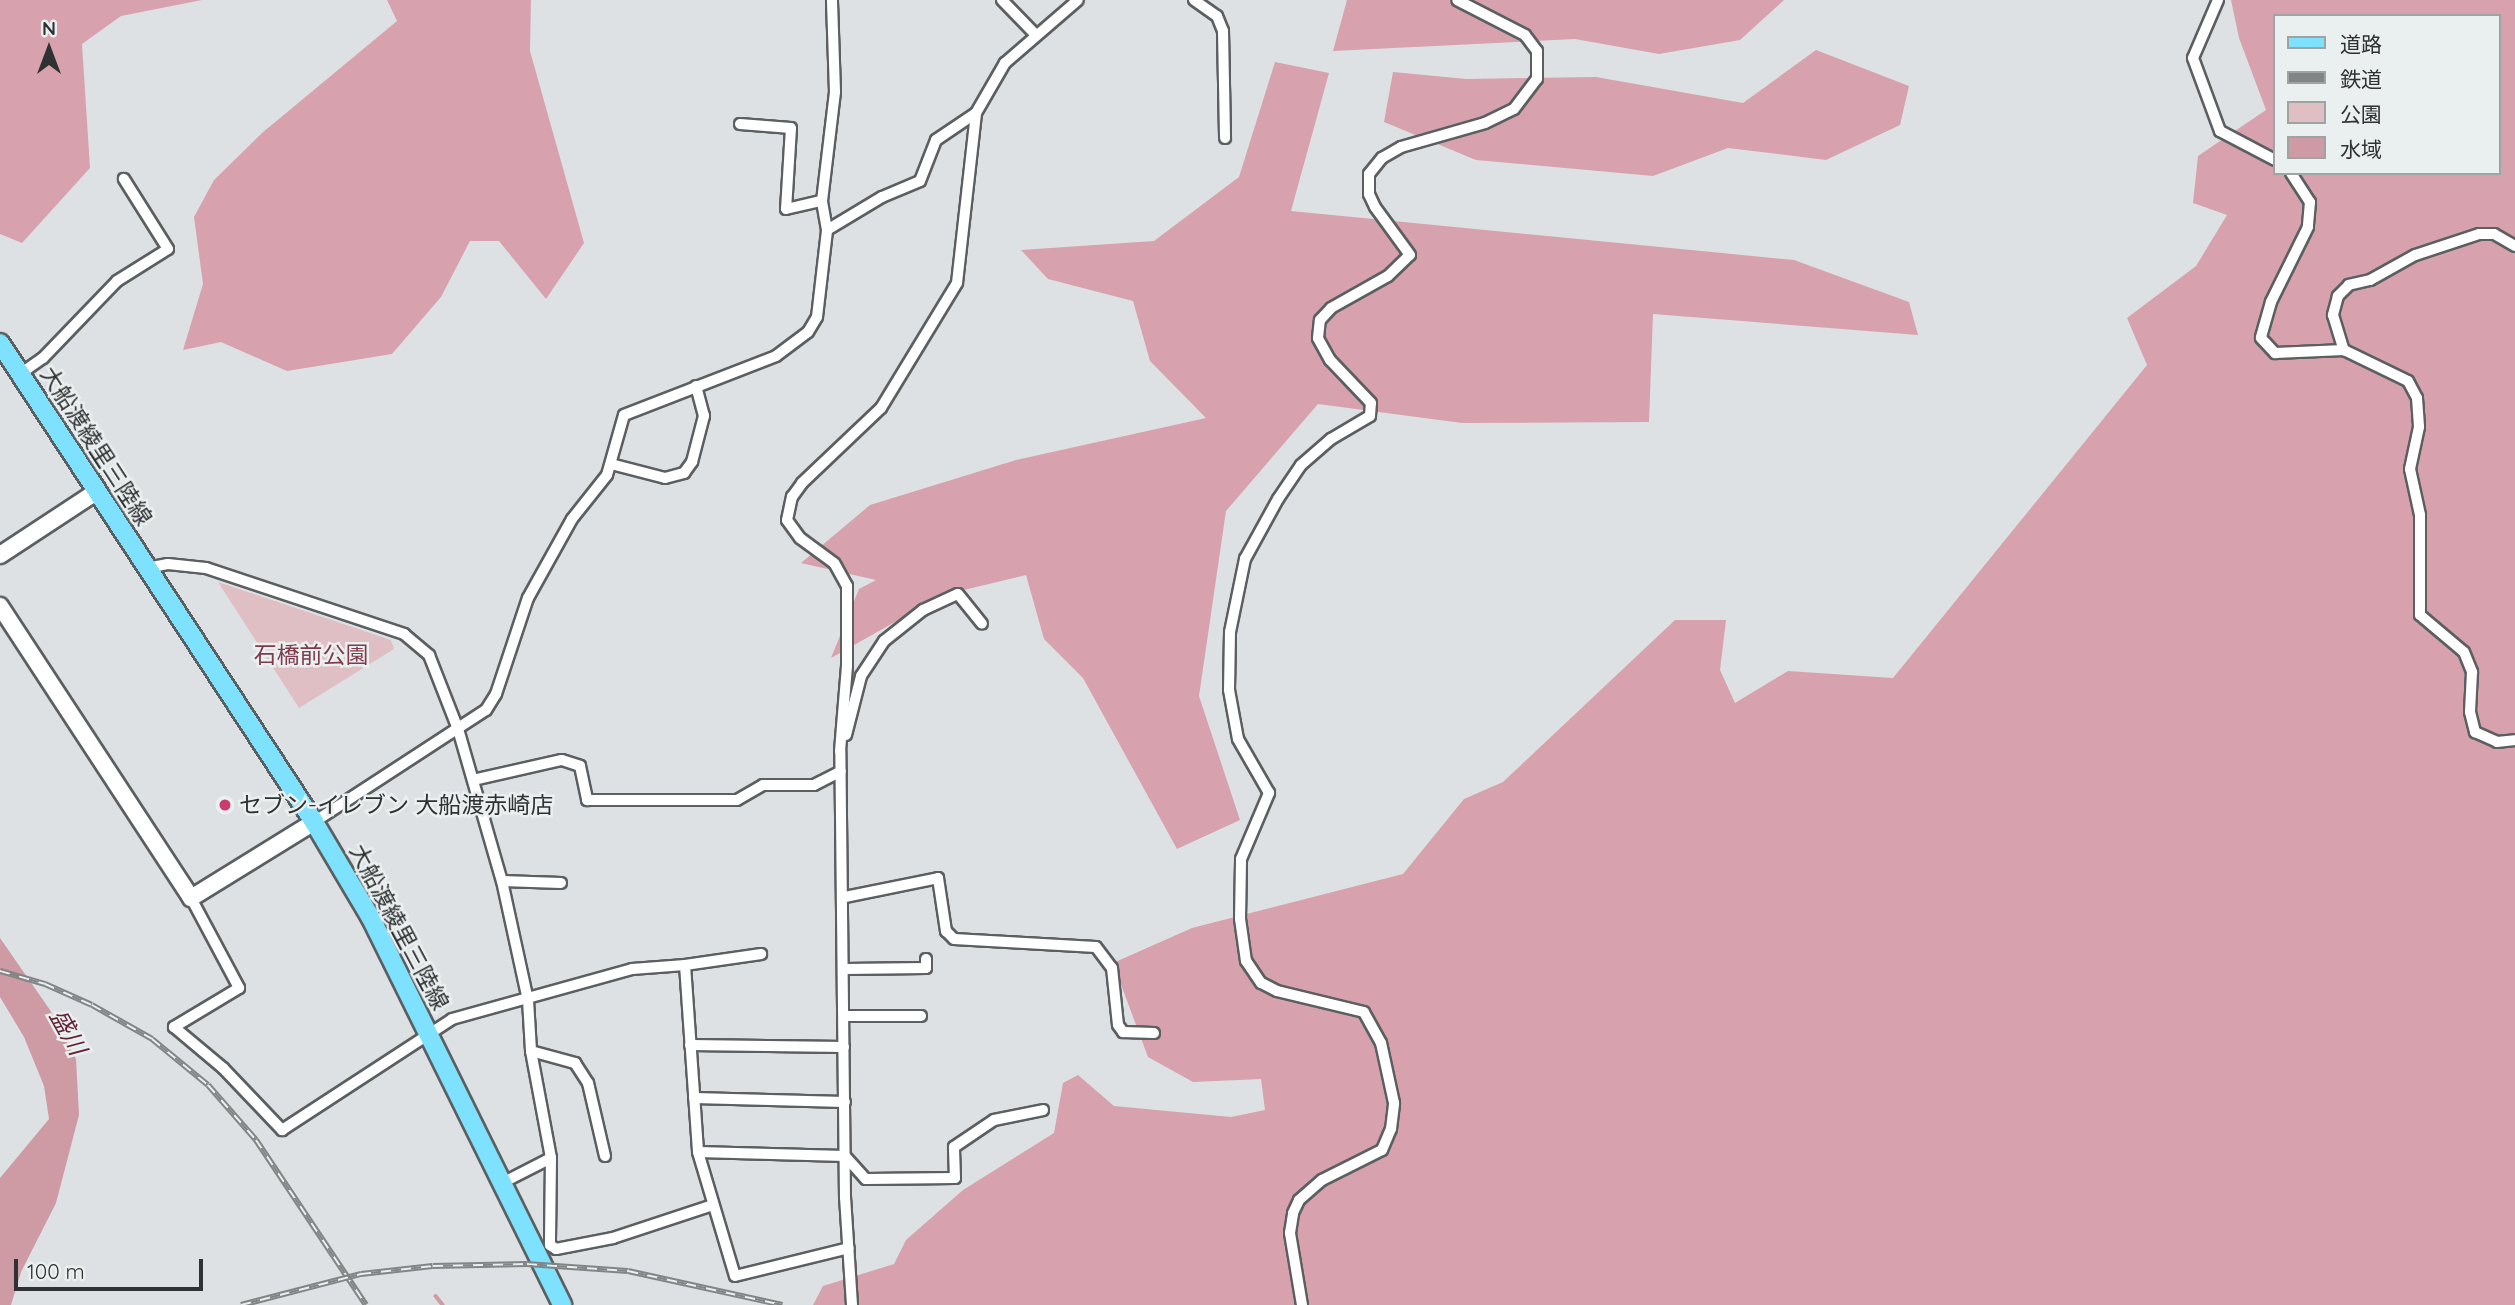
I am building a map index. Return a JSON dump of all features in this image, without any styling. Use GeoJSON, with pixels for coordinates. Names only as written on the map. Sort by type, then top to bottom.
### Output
{"type":"FeatureCollection","features":[{"type":"Feature","properties":{"kind":"main road","name":"大船渡綾里三陸線"},"geometry":{"type":"LineString","coordinates":[[0,343],[314,822],[372,918],[504,1182],[562,1305]]}},
{"type":"Feature","properties":{"kind":"street"},"geometry":{"type":"LineString","coordinates":[[191,898],[479,717],[496,694],[528,598],[572,519],[611,464],[618,422],[624,415],[776,356],[808,332],[817,317],[827,230],[822,201],[835,92],[832,0]]}},
{"type":"Feature","properties":{"kind":"street"},"geometry":{"type":"LineString","coordinates":[[1002,0],[1034,33]]}},
{"type":"Feature","properties":{"kind":"street"},"geometry":{"type":"LineString","coordinates":[[852,1305],[845,1156],[845,897],[840,751],[847,666],[847,586],[834,563],[788,527],[789,508],[802,483],[881,408],[957,283],[976,113],[1004,63],[1034,33],[1078,0]]}},
{"type":"Feature","properties":{"kind":"street"},"geometry":{"type":"LineString","coordinates":[[1195,0],[1217,16],[1223,31],[1225,138]]}},
{"type":"Feature","properties":{"kind":"street"},"geometry":{"type":"LineString","coordinates":[[1302,1305],[1290,1233],[1296,1207],[1322,1180],[1382,1150],[1391,1129],[1394,1103],[1381,1043],[1364,1012],[1277,991],[1261,983],[1246,961],[1240,919],[1241,859],[1269,793],[1238,738],[1229,690],[1233,608],[1245,559],[1301,465],[1331,439],[1370,416],[1371,403],[1330,360],[1318,338],[1320,320],[1331,308],[1388,276],[1410,255],[1375,208],[1369,194],[1369,174],[1382,158],[1401,147],[1485,123],[1514,109],[1538,79],[1537,51],[1525,34],[1457,0]]}},
{"type":"Feature","properties":{"kind":"street"},"geometry":{"type":"LineString","coordinates":[[2218,0],[2193,58],[2220,131],[2274,159]]}},
{"type":"Feature","properties":{"kind":"street"},"geometry":{"type":"LineString","coordinates":[[827,230],[882,197],[920,181],[936,139],[976,113]]}},
{"type":"Feature","properties":{"kind":"street"},"geometry":{"type":"LineString","coordinates":[[740,124],[791,128],[786,209],[822,201]]}},
{"type":"Feature","properties":{"kind":"street"},"geometry":{"type":"LineString","coordinates":[[2292,175],[2310,202],[2308,227],[2271,302],[2261,338],[2275,354],[2344,350],[2408,382],[2417,398],[2419,427],[2410,469],[2420,516],[2420,615],[2464,652],[2472,672],[2470,712],[2475,732],[2497,742],[2515,740]]}},
{"type":"Feature","properties":{"kind":"street"},"geometry":{"type":"LineString","coordinates":[[20,374],[43,358],[117,281],[169,248],[124,180]]}},
{"type":"Feature","properties":{"kind":"street"},"geometry":{"type":"LineString","coordinates":[[2344,350],[2333,315],[2338,296],[2349,285],[2370,280],[2415,255],[2479,234],[2494,234],[2515,246]]}},
{"type":"Feature","properties":{"kind":"street"},"geometry":{"type":"LineString","coordinates":[[611,464],[665,478],[684,473],[692,462],[704,416],[696,386]]}},
{"type":"Feature","properties":{"kind":"street"},"geometry":{"type":"LineString","coordinates":[[0,555],[96,492]]}},
{"type":"Feature","properties":{"kind":"street"},"geometry":{"type":"LineString","coordinates":[[147,568],[206,568],[404,634],[429,655],[457,729],[502,881],[528,1000],[531,1051],[551,1158],[550,1245],[556,1249],[613,1238],[713,1205]]}},
{"type":"Feature","properties":{"kind":"street"},"geometry":{"type":"LineString","coordinates":[[840,751],[861,676],[884,641],[923,610],[958,594],[982,624]]}},
{"type":"Feature","properties":{"kind":"street"},"geometry":{"type":"LineString","coordinates":[[0,606],[191,898],[239,988],[174,1027],[223,1068],[282,1130],[452,1019],[632,969],[685,965],[761,954]]}},
{"type":"Feature","properties":{"kind":"street"},"geometry":{"type":"LineString","coordinates":[[473,780],[562,760],[580,766],[587,800],[737,800],[762,785],[814,785],[841,771]]}},
{"type":"Feature","properties":{"kind":"street"},"geometry":{"type":"LineString","coordinates":[[845,897],[938,878],[946,931],[954,939],[1096,947],[1112,968],[1118,1025],[1124,1032],[1154,1033]]}},
{"type":"Feature","properties":{"kind":"street"},"geometry":{"type":"LineString","coordinates":[[502,881],[561,883]]}},
{"type":"Feature","properties":{"kind":"street"},"geometry":{"type":"LineString","coordinates":[[845,969],[926,968],[926,959]]}},
{"type":"Feature","properties":{"kind":"street"},"geometry":{"type":"LineString","coordinates":[[685,965],[698,1152],[735,1276],[849,1248]]}},
{"type":"Feature","properties":{"kind":"street"},"geometry":{"type":"LineString","coordinates":[[845,1016],[921,1016]]}},
{"type":"Feature","properties":{"kind":"street"},"geometry":{"type":"LineString","coordinates":[[690,1045],[844,1047]]}},
{"type":"Feature","properties":{"kind":"street"},"geometry":{"type":"LineString","coordinates":[[531,1051],[575,1063],[587,1083],[605,1156]]}},
{"type":"Feature","properties":{"kind":"street"},"geometry":{"type":"LineString","coordinates":[[694,1098],[845,1102]]}},
{"type":"Feature","properties":{"kind":"street"},"geometry":{"type":"LineString","coordinates":[[698,1152],[845,1156],[866,1179],[955,1178],[954,1147],[994,1120],[1043,1110]]}},
{"type":"Feature","properties":{"kind":"street"},"geometry":{"type":"LineString","coordinates":[[504,1182],[551,1158]]}},
{"type":"Feature","properties":{"kind":"green space","name":"石橋前公園"},"geometry":{"type":"Polygon","coordinates":[[[218,582],[391,640],[394,649],[299,708],[218,582]]]}},
{"type":"Feature","properties":{"kind":"shaded area"},"geometry":{"type":"Polygon","coordinates":[[[0,0],[202,0],[121,16],[82,44],[90,168],[22,243],[0,234],[0,0]]]}},
{"type":"Feature","properties":{"kind":"shaded area"},"geometry":{"type":"Polygon","coordinates":[[[387,0],[531,0],[530,51],[584,243],[546,299],[499,241],[470,241],[441,297],[392,354],[287,371],[221,342],[183,350],[203,284],[194,217],[214,180],[262,133],[397,21],[387,0]]]}},
{"type":"Feature","properties":{"kind":"shaded area"},"geometry":{"type":"Polygon","coordinates":[[[1347,0],[1784,0],[1740,40],[1659,54],[1575,39],[1333,51],[1347,0]]]}},
{"type":"Feature","properties":{"kind":"shaded area"},"geometry":{"type":"Polygon","coordinates":[[[2231,0],[2515,0],[2515,1305],[813,1305],[823,1286],[894,1264],[906,1240],[963,1190],[1054,1133],[1063,1083],[1078,1075],[1114,1106],[1231,1117],[1265,1110],[1261,1079],[1193,1082],[1148,1057],[1113,963],[1192,928],[1403,874],[1464,799],[1503,782],[1675,620],[1726,620],[1720,670],[1735,703],[1788,671],[1893,678],[2147,365],[2127,318],[2196,266],[2227,215],[2193,203],[2198,156],[2266,110],[2239,38],[2231,0]]]}},
{"type":"Feature","properties":{"kind":"shaded area"},"geometry":{"type":"Polygon","coordinates":[[[1816,50],[1909,86],[1900,125],[1826,160],[1728,148],[1653,176],[1476,160],[1384,122],[1393,72],[1466,79],[1596,77],[1743,103],[1816,50]]]}},
{"type":"Feature","properties":{"kind":"shaded area"},"geometry":{"type":"Polygon","coordinates":[[[1275,62],[1329,73],[1291,211],[1794,260],[1909,302],[1918,335],[1653,314],[1649,422],[1462,423],[1318,404],[1226,511],[1199,696],[1240,820],[1177,849],[1083,678],[1044,639],[1026,575],[943,595],[831,658],[859,589],[876,580],[801,563],[870,505],[1016,460],[1206,418],[1150,361],[1133,301],[1048,279],[1021,250],[1154,241],[1239,177],[1275,62]]]}},
{"type":"Feature","properties":{"kind":"water"},"geometry":{"type":"Polygon","coordinates":[[[0,938],[50,1010],[76,1059],[79,1115],[56,1203],[21,1272],[11,1305],[0,1305],[0,1178],[49,1119],[44,1086],[24,1037],[0,997],[0,938]]]}},
{"type":"Feature","properties":{"kind":"waterway"},"geometry":{"type":"LineString","coordinates":[[436,1296],[443,1305]]}},
{"type":"Feature","properties":{"kind":"railway"},"geometry":{"type":"LineString","coordinates":[[0,971],[45,984],[92,1005],[152,1039],[208,1085],[256,1140],[366,1305]]}},
{"type":"Feature","properties":{"kind":"railway"},"geometry":{"type":"LineString","coordinates":[[241,1305],[361,1274],[433,1266],[527,1264],[628,1271],[782,1305]]}},
{"type":"Feature","properties":{"kind":"place","name":"セブン-イレブン 大船渡赤崎店"},"geometry":{"type":"Point","coordinates":[225,805]}},
{"type":"Feature","properties":{"kind":"water label","name":"盛川"},"geometry":{"type":"Point","coordinates":[68,1032]}}]}
